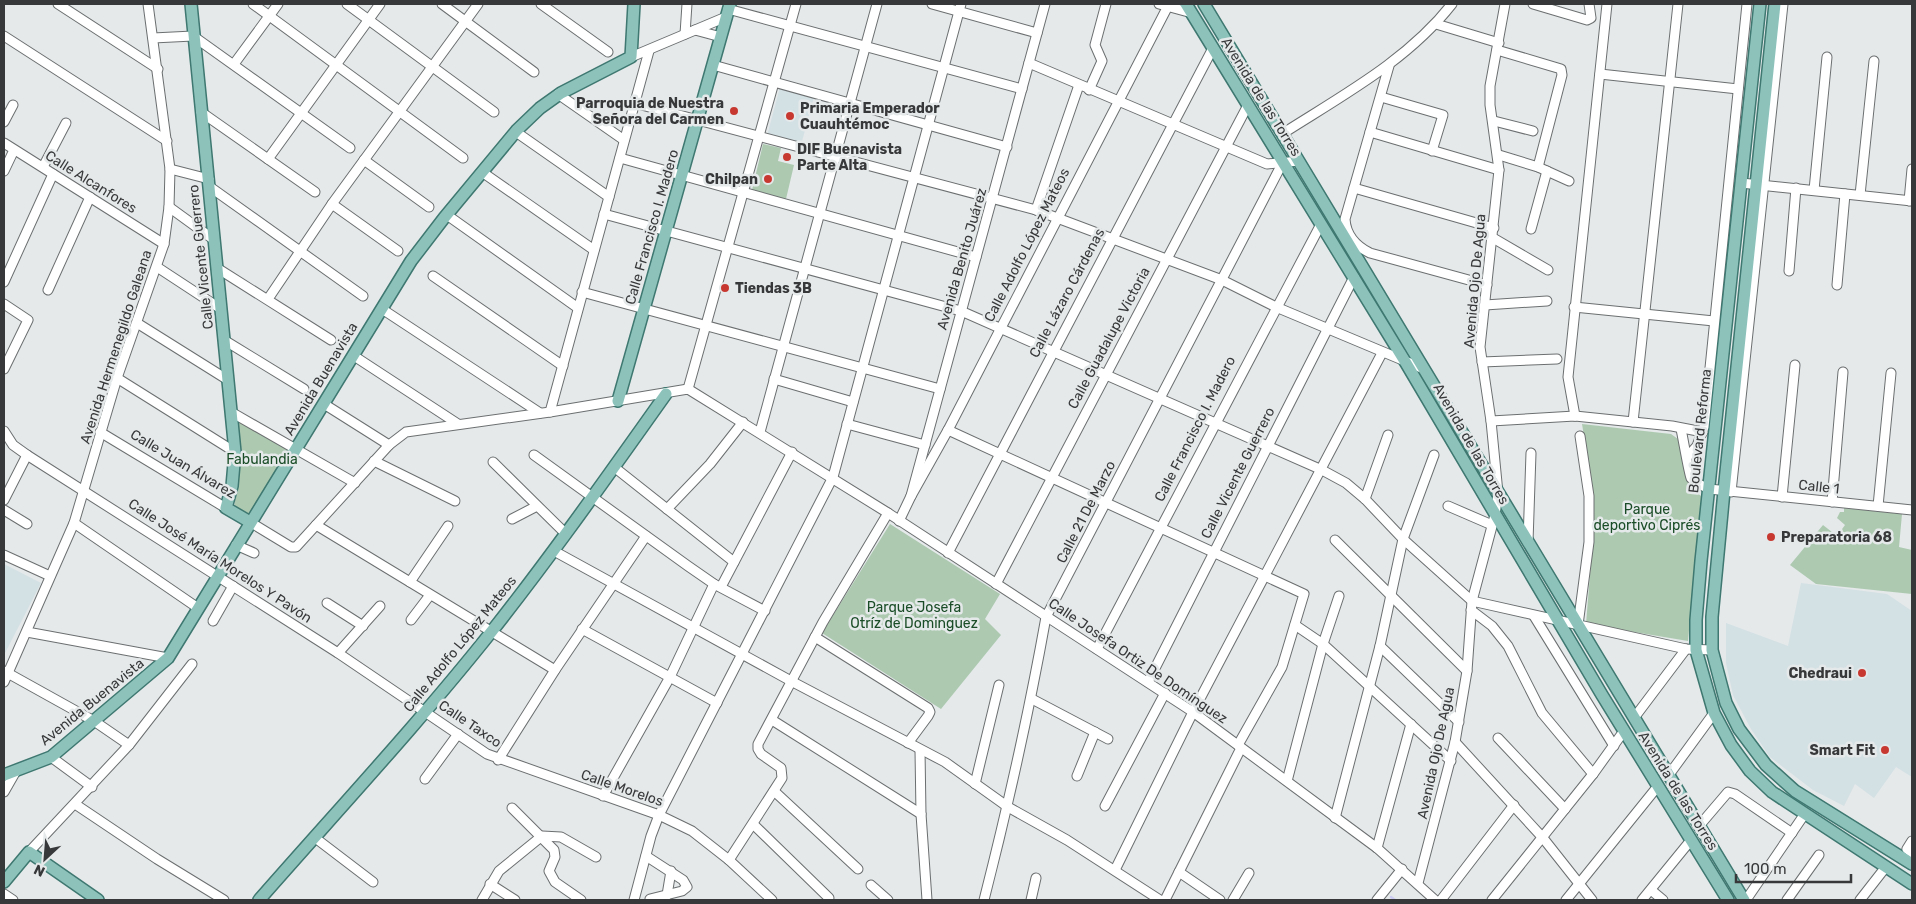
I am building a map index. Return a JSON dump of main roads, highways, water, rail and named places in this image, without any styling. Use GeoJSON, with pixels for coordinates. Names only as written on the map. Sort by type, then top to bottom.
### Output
{"type":"FeatureCollection","features":[{"type":"Feature","properties":{"kind":"main road","name":"Calle Vicente Guerrero"},"geometry":{"type":"LineString","coordinates":[[191,4],[235,452],[232,486],[226,508]]}},
{"type":"Feature","properties":{"kind":"main road","name":"Avenida Buenavista"},"geometry":{"type":"LineString","coordinates":[[4,776],[51,757],[168,658],[411,261],[482,172],[516,132],[540,108],[558,94],[631,57],[633,4]]}},
{"type":"Feature","properties":{"kind":"main road","name":"Avenida de las Torres"},"geometry":{"type":"LineString","coordinates":[[1204,4],[1668,776],[1745,900]]}},
{"type":"Feature","properties":{"kind":"main road","name":"Boulevard Reforma"},"geometry":{"type":"LineString","coordinates":[[1760,4],[1696,620],[1691,649],[1714,713],[1731,745],[1750,770],[1772,792],[1804,815],[1912,884]]}},
{"type":"Feature","properties":{"kind":"main road"},"geometry":{"type":"LineString","coordinates":[[1775,4],[1760,184],[1712,617],[1712,650],[1726,703],[1739,729],[1766,765],[1795,791],[1912,864]]}},
{"type":"Feature","properties":{"kind":"main road","name":"Avenida de las Torres"},"geometry":{"type":"LineString","coordinates":[[1189,9],[1406,363],[1493,520],[1558,620],[1728,900]]}},
{"type":"Feature","properties":{"kind":"main road","name":"Calle Francisco I. Madero"},"geometry":{"type":"LineString","coordinates":[[618,401],[643,309],[683,176],[728,10]]}},
{"type":"Feature","properties":{"kind":"main road","name":"Calle Adolfo López Mateos"},"geometry":{"type":"LineString","coordinates":[[259,900],[426,711],[491,632],[554,551],[666,394]]}},
{"type":"Feature","properties":{"kind":"main road","name":"Calle Juan Álvarez"},"geometry":{"type":"LineString","coordinates":[[226,508],[250,522]]}},
{"type":"Feature","properties":{"kind":"main road"},"geometry":{"type":"LineString","coordinates":[[4,882],[29,852],[98,900]]}},
{"type":"Feature","properties":{"kind":"waterway"},"geometry":{"type":"LineString","coordinates":[[1391,897],[1395,900]]}},
{"type":"Feature","properties":{"kind":"place","name":"Parroquia de Nuestra Señora del Carmen"},"geometry":{"type":"Point","coordinates":[734,111]}},
{"type":"Feature","properties":{"kind":"place","name":"Primaria Emperador Cuauhtémoc"},"geometry":{"type":"Point","coordinates":[790,116]}},
{"type":"Feature","properties":{"kind":"place","name":"DIF Buenavista Parte Alta"},"geometry":{"type":"Point","coordinates":[787,157]}},
{"type":"Feature","properties":{"kind":"place","name":"Chilpan"},"geometry":{"type":"Point","coordinates":[768,179]}},
{"type":"Feature","properties":{"kind":"place","name":"Tiendas 3B"},"geometry":{"type":"Point","coordinates":[725,288]}},
{"type":"Feature","properties":{"kind":"place","name":"Preparatoria 68"},"geometry":{"type":"Point","coordinates":[1771,537]}},
{"type":"Feature","properties":{"kind":"place","name":"Chedraui"},"geometry":{"type":"Point","coordinates":[1862,673]}},
{"type":"Feature","properties":{"kind":"place","name":"Smart Fit"},"geometry":{"type":"Point","coordinates":[1885,750]}},
{"type":"Feature","properties":{"kind":"park label","name":"Fabulandia"},"geometry":{"type":"Point","coordinates":[262,459]}},
{"type":"Feature","properties":{"kind":"park label","name":"Parque deportivo Ciprés"},"geometry":{"type":"Point","coordinates":[1647,518]}},
{"type":"Feature","properties":{"kind":"park label","name":"Parque Josefa Otríz de Dominguez"},"geometry":{"type":"Point","coordinates":[914,616]}}]}
